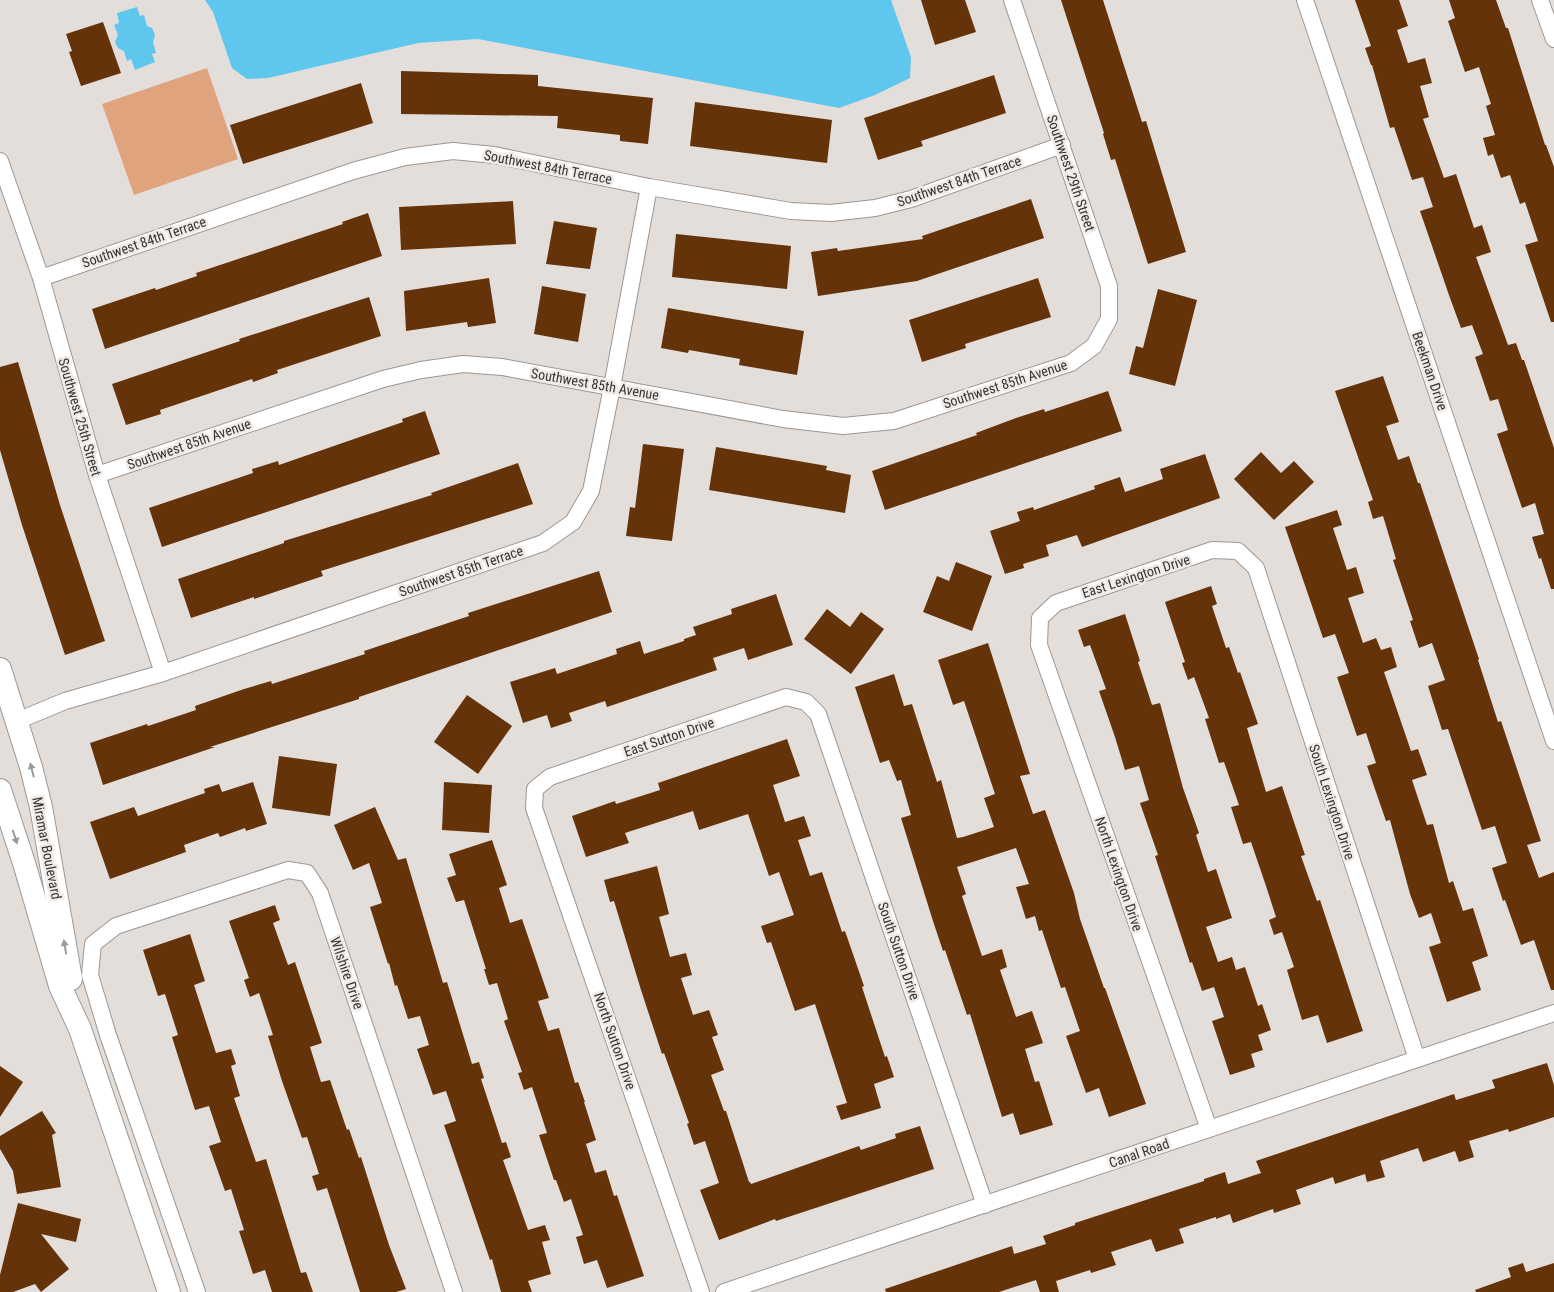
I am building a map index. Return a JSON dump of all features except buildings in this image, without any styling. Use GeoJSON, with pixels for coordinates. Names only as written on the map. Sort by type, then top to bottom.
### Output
{"type":"FeatureCollection","features":[{"type":"Feature","properties":{"kind":"street","name":"Southwest 29th Street"},"geometry":{"type":"LineString","coordinates":[[1012,0],[1109,286],[1109,319],[1094,346]]}},
{"type":"Feature","properties":{"kind":"street","name":"Beekman Drive"},"geometry":{"type":"LineString","coordinates":[[1305,0],[1554,741]]}},
{"type":"Feature","properties":{"kind":"street"},"geometry":{"type":"LineString","coordinates":[[1540,0],[1554,39]]}},
{"type":"Feature","properties":{"kind":"street","name":"Southwest 84th Terrace"},"geometry":{"type":"LineString","coordinates":[[41,278],[353,171],[405,157],[453,151],[494,155],[649,187],[791,211],[831,213],[875,208],[911,199],[1062,145]]}},
{"type":"Feature","properties":{"kind":"street","name":"Southwest 25th Street"},"geometry":{"type":"LineString","coordinates":[[0,161],[41,278],[96,475],[163,673]]}},
{"type":"Feature","properties":{"kind":"street","name":"Southwest 85th Terrace"},"geometry":{"type":"LineString","coordinates":[[17,721],[65,701],[163,673],[542,544],[572,522],[591,491],[649,187]]}},
{"type":"Feature","properties":{"kind":"street","name":"Southwest 85th Avenue"},"geometry":{"type":"LineString","coordinates":[[96,475],[382,379],[421,370],[463,364],[502,367],[783,419],[843,426],[894,421],[1071,363],[1094,346]]}},
{"type":"Feature","properties":{"kind":"street","name":"East Lexington Drive"},"geometry":{"type":"LineString","coordinates":[[1040,618],[1056,602],[1212,550],[1238,551]]}},
{"type":"Feature","properties":{"kind":"street","name":"South Lexington Drive"},"geometry":{"type":"LineString","coordinates":[[1238,551],[1256,568],[1417,1059]]}},
{"type":"Feature","properties":{"kind":"street","name":"North Lexington Drive"},"geometry":{"type":"LineString","coordinates":[[1040,618],[1039,645],[1209,1129]]}},
{"type":"Feature","properties":{"kind":"street","name":"Miramar Boulevard"},"geometry":{"type":"LineString","coordinates":[[0,669],[3,695],[17,721],[31,767],[40,807],[80,1029]]}},
{"type":"Feature","properties":{"kind":"street","name":"East Sutton Drive"},"geometry":{"type":"LineString","coordinates":[[535,789],[550,777],[786,697],[806,702]]}},
{"type":"Feature","properties":{"kind":"street","name":"South Sutton Drive"},"geometry":{"type":"LineString","coordinates":[[806,702],[818,714],[985,1204]]}},
{"type":"Feature","properties":{"kind":"street","name":"North Sutton Drive"},"geometry":{"type":"LineString","coordinates":[[535,789],[534,808],[701,1292]]}},
{"type":"Feature","properties":{"kind":"street","name":"Miramar Boulevard"},"geometry":{"type":"LineString","coordinates":[[0,790],[60,986],[80,1029],[169,1292]]}},
{"type":"Feature","properties":{"kind":"street","name":"Wilshire Drive"},"geometry":{"type":"LineString","coordinates":[[197,1292],[105,1027],[90,975],[93,944],[116,926],[288,870],[306,873],[320,893],[454,1292]]}},
{"type":"Feature","properties":{"kind":"street","name":"Canal Road"},"geometry":{"type":"LineString","coordinates":[[724,1292],[1554,1013]]}},
{"type":"Feature","properties":{"kind":"shaded area"},"geometry":{"type":"Polygon","coordinates":[[[207,68],[238,159],[134,195],[102,104],[207,68]]]}},
{"type":"Feature","properties":{"kind":"water"},"geometry":{"type":"Polygon","coordinates":[[[205,0],[891,0],[911,57],[910,78],[875,95],[839,108],[478,39],[418,43],[268,78],[247,79],[232,68],[213,12],[205,0]]]}},
{"type":"Feature","properties":{"kind":"water"},"geometry":{"type":"Polygon","coordinates":[[[137,7],[140,16],[144,15],[147,26],[152,28],[155,35],[153,42],[156,53],[152,54],[155,62],[135,70],[131,59],[127,61],[124,51],[118,48],[115,42],[118,35],[114,25],[119,23],[117,13],[137,7]]]}}]}
